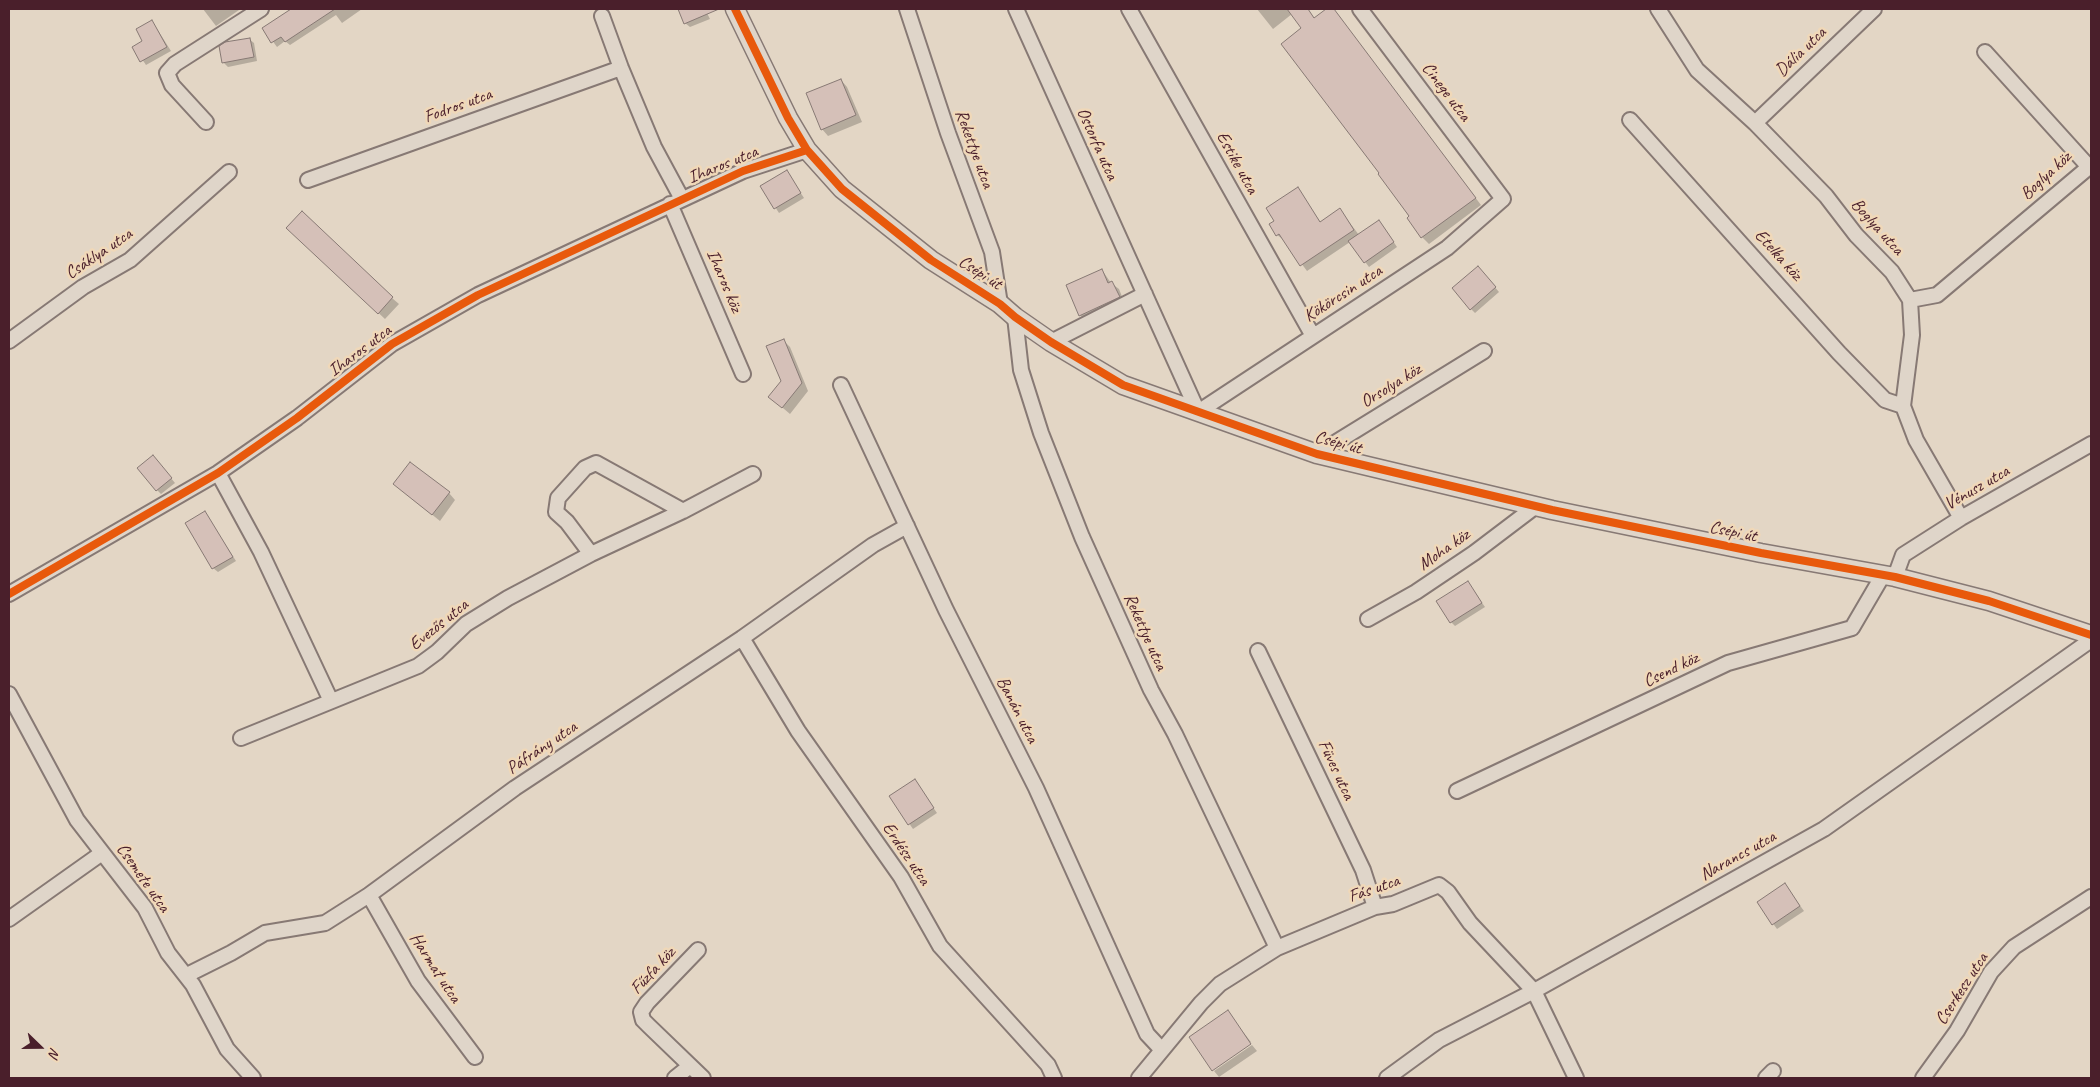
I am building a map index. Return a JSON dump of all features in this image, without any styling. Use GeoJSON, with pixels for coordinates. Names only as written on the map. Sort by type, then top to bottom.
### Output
{"type":"FeatureCollection","features":[{"type":"Feature","properties":{"kind":"street"},"geometry":{"type":"LineString","coordinates":[[206,122],[172,85],[167,73],[175,64],[262,9]]}},
{"type":"Feature","properties":{"kind":"street","name":"Csépi út"},"geometry":{"type":"LineString","coordinates":[[735,9],[788,118],[807,150],[842,189],[931,260],[1000,304],[1051,342],[1123,385],[1317,454],[1536,506],[1761,553],[1889,576],[1989,601],[2091,635]]}},
{"type":"Feature","properties":{"kind":"street","name":"Rekettye utca"},"geometry":{"type":"LineString","coordinates":[[906,9],[992,252],[1000,304]]}},
{"type":"Feature","properties":{"kind":"street","name":"Ostorfa utca"},"geometry":{"type":"LineString","coordinates":[[1016,9],[1198,412]]}},
{"type":"Feature","properties":{"kind":"street","name":"Estike utca"},"geometry":{"type":"LineString","coordinates":[[1129,9],[1313,336]]}},
{"type":"Feature","properties":{"kind":"street","name":"Cinege utca"},"geometry":{"type":"LineString","coordinates":[[1360,9],[1502,199]]}},
{"type":"Feature","properties":{"kind":"street","name":"Boglya utca"},"geometry":{"type":"LineString","coordinates":[[1658,9],[1697,70],[1755,123],[1826,196],[1856,235],[1892,272],[1910,300],[1912,335],[1904,406],[1916,440],[1961,518]]}},
{"type":"Feature","properties":{"kind":"street","name":"Dália utca"},"geometry":{"type":"LineString","coordinates":[[1755,123],[1874,9]]}},
{"type":"Feature","properties":{"kind":"street"},"geometry":{"type":"LineString","coordinates":[[602,16],[621,68],[676,201]]}},
{"type":"Feature","properties":{"kind":"street","name":"Boglya köz"},"geometry":{"type":"LineString","coordinates":[[1910,300],[1937,295],[2089,167],[1985,52]]}},
{"type":"Feature","properties":{"kind":"street","name":"Fodros utca"},"geometry":{"type":"LineString","coordinates":[[308,180],[621,68]]}},
{"type":"Feature","properties":{"kind":"street","name":"Etelka köz"},"geometry":{"type":"LineString","coordinates":[[1630,120],[1839,353],[1885,400],[1904,406]]}},
{"type":"Feature","properties":{"kind":"street","name":"Iharos utca"},"geometry":{"type":"LineString","coordinates":[[9,594],[218,473],[297,418],[399,340],[478,295],[743,171],[807,150]]}},
{"type":"Feature","properties":{"kind":"street","name":"Csáklya utca"},"geometry":{"type":"LineString","coordinates":[[9,341],[83,287],[130,260],[229,172]]}},
{"type":"Feature","properties":{"kind":"street","name":"Kökörcsin utca"},"geometry":{"type":"LineString","coordinates":[[1198,412],[1447,248],[1502,199]]}},
{"type":"Feature","properties":{"kind":"street","name":"Iharos köz"},"geometry":{"type":"LineString","coordinates":[[676,201],[743,374]]}},
{"type":"Feature","properties":{"kind":"street"},"geometry":{"type":"LineString","coordinates":[[1051,342],[1145,294]]}},
{"type":"Feature","properties":{"kind":"street","name":"Rekettye utca"},"geometry":{"type":"LineString","coordinates":[[1015,317],[1021,370],[1041,432],[1082,538],[1151,690],[1277,948]]}},
{"type":"Feature","properties":{"kind":"street","name":"Orsolya köz"},"geometry":{"type":"LineString","coordinates":[[1317,454],[1484,351]]}},
{"type":"Feature","properties":{"kind":"street","name":"Banán utca"},"geometry":{"type":"LineString","coordinates":[[841,384],[946,610],[1036,788],[1147,1034],[1162,1050]]}},
{"type":"Feature","properties":{"kind":"street","name":"Vénusz utca"},"geometry":{"type":"LineString","coordinates":[[1889,576],[1903,555],[1961,518],[2091,444]]}},
{"type":"Feature","properties":{"kind":"street"},"geometry":{"type":"LineString","coordinates":[[591,554],[567,522],[556,512],[558,498],[585,468],[596,462],[683,511]]}},
{"type":"Feature","properties":{"kind":"street"},"geometry":{"type":"LineString","coordinates":[[218,473],[261,552],[331,701]]}},
{"type":"Feature","properties":{"kind":"street","name":"Evezős utca"},"geometry":{"type":"LineString","coordinates":[[241,738],[331,701],[381,683],[418,666],[437,652],[466,624],[508,598],[591,554],[683,511],[753,474]]}},
{"type":"Feature","properties":{"kind":"street","name":"Moha köz"},"geometry":{"type":"LineString","coordinates":[[1368,619],[1416,592],[1465,559],[1536,506]]}},
{"type":"Feature","properties":{"kind":"street","name":"Páfrány utca"},"geometry":{"type":"LineString","coordinates":[[187,975],[231,953],[265,932],[325,923],[369,895],[515,788],[742,638],[873,545],[907,526]]}},
{"type":"Feature","properties":{"kind":"street","name":"Csend köz"},"geometry":{"type":"LineString","coordinates":[[1457,791],[1728,663],[1852,628],[1889,576]]}},
{"type":"Feature","properties":{"kind":"street","name":"Erdész utca"},"geometry":{"type":"LineString","coordinates":[[742,638],[798,731],[901,877],[940,946],[1048,1065],[1054,1078]]}},
{"type":"Feature","properties":{"kind":"street","name":"Narancs utca"},"geometry":{"type":"LineString","coordinates":[[1387,1078],[1439,1040],[1534,991],[1824,829],[2091,640]]}},
{"type":"Feature","properties":{"kind":"street","name":"Füves utca"},"geometry":{"type":"LineString","coordinates":[[1258,651],[1363,870],[1374,907]]}},
{"type":"Feature","properties":{"kind":"street","name":"Csemete utca"},"geometry":{"type":"LineString","coordinates":[[9,694],[77,820],[145,908],[168,953],[187,975],[227,1049],[253,1078]]}},
{"type":"Feature","properties":{"kind":"street"},"geometry":{"type":"LineString","coordinates":[[9,919],[102,853]]}},
{"type":"Feature","properties":{"kind":"street","name":"Fás utca"},"geometry":{"type":"LineString","coordinates":[[1139,1078],[1201,1003],[1220,984],[1277,948],[1374,907],[1393,904],[1439,885],[1448,892],[1470,924],[1534,991],[1576,1078]]}},
{"type":"Feature","properties":{"kind":"street","name":"Harmat utca"},"geometry":{"type":"LineString","coordinates":[[369,895],[418,981],[474,1057]]}},
{"type":"Feature","properties":{"kind":"street","name":"Cserkesz utca"},"geometry":{"type":"LineString","coordinates":[[1923,1078],[1957,1031],[1991,972],[2014,947],[2091,897]]}},
{"type":"Feature","properties":{"kind":"street","name":"Fűzfa köz"},"geometry":{"type":"LineString","coordinates":[[690,1066],[643,1020],[641,1012],[647,1003],[698,950]]}},
{"type":"Feature","properties":{"kind":"street"},"geometry":{"type":"LineString","coordinates":[[675,1078],[690,1066],[703,1078]]}},
{"type":"Feature","properties":{"kind":"building"},"geometry":{"type":"Polygon","coordinates":[[[291,9],[335,9],[285,42],[281,37],[271,43],[262,28],[291,9]]]}},
{"type":"Feature","properties":{"kind":"building"},"geometry":{"type":"Polygon","coordinates":[[[678,9],[719,9],[684,24],[678,9]]]}},
{"type":"Feature","properties":{"kind":"building"},"geometry":{"type":"Polygon","coordinates":[[[1287,9],[1308,9],[1314,18],[1326,9],[1334,9],[1476,198],[1421,238],[1407,218],[1409,216],[1379,173],[1281,44],[1301,28],[1287,9]]]}},
{"type":"Feature","properties":{"kind":"building"},"geometry":{"type":"Polygon","coordinates":[[[152,20],[167,47],[140,62],[132,47],[142,41],[136,29],[152,20]]]}},
{"type":"Feature","properties":{"kind":"building"},"geometry":{"type":"Polygon","coordinates":[[[250,38],[254,57],[222,63],[219,46],[225,42],[250,38]]]}},
{"type":"Feature","properties":{"kind":"building"},"geometry":{"type":"Polygon","coordinates":[[[841,79],[856,115],[821,130],[806,93],[841,79]]]}},
{"type":"Feature","properties":{"kind":"building"},"geometry":{"type":"Polygon","coordinates":[[[787,170],[801,193],[774,209],[760,186],[787,170]]]}},
{"type":"Feature","properties":{"kind":"building"},"geometry":{"type":"Polygon","coordinates":[[[1298,187],[1320,222],[1340,208],[1354,230],[1300,266],[1279,234],[1276,236],[1269,224],[1274,221],[1266,208],[1298,187]]]}},
{"type":"Feature","properties":{"kind":"building"},"geometry":{"type":"Polygon","coordinates":[[[302,211],[393,297],[378,314],[286,228],[302,211]]]}},
{"type":"Feature","properties":{"kind":"building"},"geometry":{"type":"Polygon","coordinates":[[[1379,220],[1394,242],[1364,263],[1348,241],[1379,220]]]}},
{"type":"Feature","properties":{"kind":"building"},"geometry":{"type":"Polygon","coordinates":[[[1478,266],[1496,287],[1470,310],[1452,288],[1478,266]]]}},
{"type":"Feature","properties":{"kind":"building"},"geometry":{"type":"Polygon","coordinates":[[[1102,269],[1108,283],[1112,281],[1120,297],[1079,316],[1066,285],[1102,269]]]}},
{"type":"Feature","properties":{"kind":"building"},"geometry":{"type":"Polygon","coordinates":[[[784,339],[802,383],[782,408],[768,397],[781,381],[766,346],[784,339]]]}},
{"type":"Feature","properties":{"kind":"building"},"geometry":{"type":"Polygon","coordinates":[[[153,455],[172,478],[156,491],[137,468],[153,455]]]}},
{"type":"Feature","properties":{"kind":"building"},"geometry":{"type":"Polygon","coordinates":[[[410,462],[450,492],[432,515],[393,484],[410,462]]]}},
{"type":"Feature","properties":{"kind":"building"},"geometry":{"type":"Polygon","coordinates":[[[205,511],[233,557],[212,569],[185,523],[205,511]]]}},
{"type":"Feature","properties":{"kind":"building"},"geometry":{"type":"Polygon","coordinates":[[[1468,581],[1482,603],[1450,623],[1436,601],[1468,581]]]}},
{"type":"Feature","properties":{"kind":"building"},"geometry":{"type":"Polygon","coordinates":[[[915,779],[934,808],[908,825],[889,796],[915,779]]]}},
{"type":"Feature","properties":{"kind":"building"},"geometry":{"type":"Polygon","coordinates":[[[1785,883],[1800,906],[1772,925],[1757,902],[1785,883]]]}},
{"type":"Feature","properties":{"kind":"building"},"geometry":{"type":"Polygon","coordinates":[[[1228,1010],[1251,1044],[1212,1071],[1189,1037],[1228,1010]]]}},
{"type":"Feature","properties":{"kind":"cycle path"},"geometry":{"type":"LineString","coordinates":[[735,9],[788,118],[807,150],[842,189],[931,260],[1000,304],[1051,342],[1123,385],[1317,454],[1552,510],[1761,553],[1895,577],[1989,601],[2091,635]]}},
{"type":"Feature","properties":{"kind":"cycle path"},"geometry":{"type":"LineString","coordinates":[[9,594],[218,473],[297,418],[392,344],[478,295],[743,171],[807,150]]}}]}
